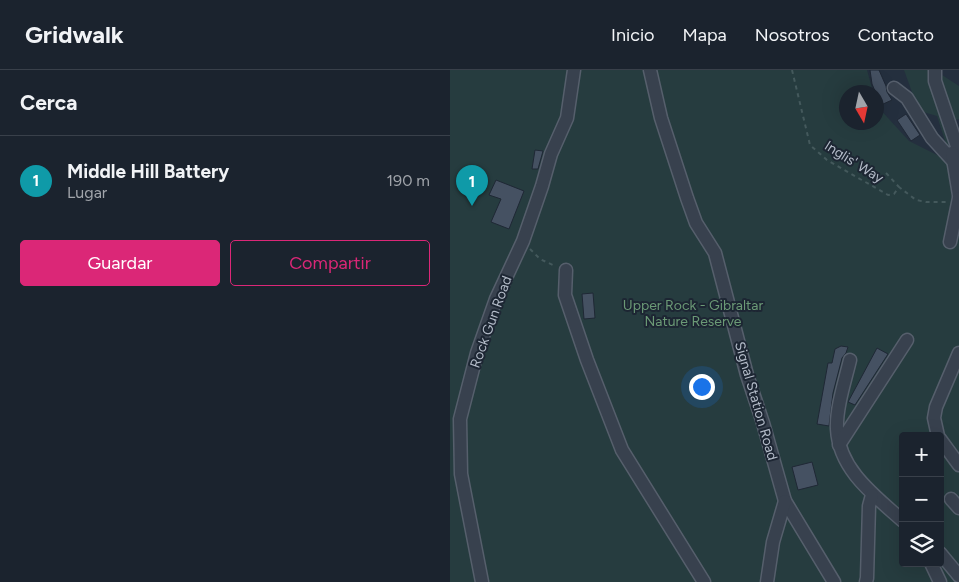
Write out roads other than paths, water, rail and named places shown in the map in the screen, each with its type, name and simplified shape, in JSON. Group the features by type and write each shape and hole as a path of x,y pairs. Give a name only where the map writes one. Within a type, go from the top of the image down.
{"lane":[{"name":"Rock Gun Road","path":"482,582 460,474 460,419 477,353 493,308 523,241 542,186 550,154 567,118 574,70"},
{"name":"Signal Station Road","path":"650,70 661,118 696,223 716,253 747,375 785,501 834,582"},
{"path":"935,70 935,81 951,129 956,157 959,198 950,242"},
{"path":"894,88 908,98 932,138 956,157"},
{"path":"566,270 565,295 622,450 704,582"},
{"path":"839,445 907,340"},
{"path":"937,432 934,418 936,407 959,353"},
{"path":"850,360 839,411 837,428 839,445 846,461 860,482 899,519"},
{"path":"944,444 959,465"},
{"path":"866,582 869,506 872,495"},
{"path":"767,582 774,542 785,501"},
{"path":"944,558 959,576"},
{"path":"933,567 940,582"}],"place":[{"name":"Middle Hill Battery","path":"472,206"}],"park label":[{"name":"Upper Rock - Gibraltar Nature Reserve","path":"693,314"}]}
